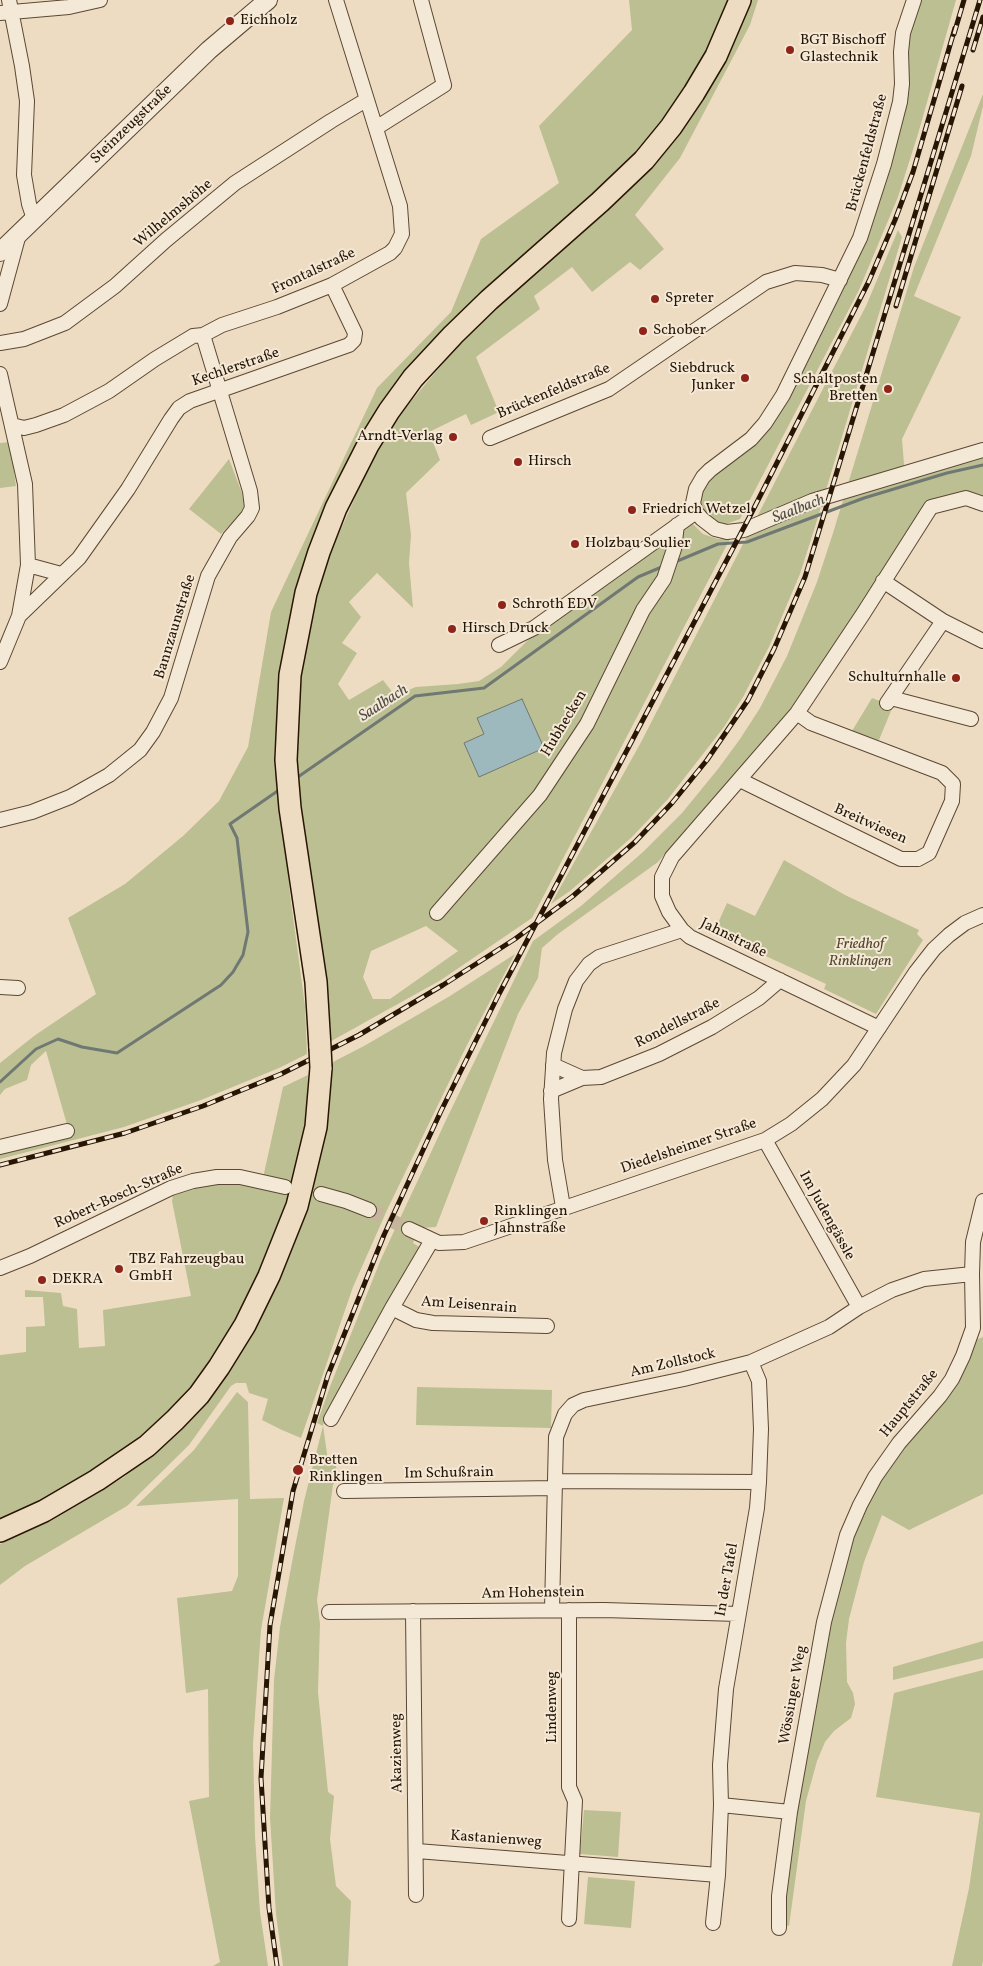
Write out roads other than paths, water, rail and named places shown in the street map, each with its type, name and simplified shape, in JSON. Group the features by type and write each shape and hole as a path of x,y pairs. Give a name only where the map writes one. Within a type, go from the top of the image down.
{"main road":[{"path":"0,1531 44,1511 97,1480 147,1446 176,1420 199,1395 219,1367 244,1325 269,1276 297,1206 316,1127 320,1058 316,982 290,808 286,760 290,675 306,593 318,552 336,508 368,445 389,411 413,378 489,300 624,180 644,160 671,127 716,56 740,0"}],"street":[{"path":"34,220 24,175 27,101 22,66 6,9 69,7 100,0"},
{"name":"Steinzeugstraße","path":"0,252 210,50 268,0"},
{"name":"Frontalstraße","path":"12,424 24,428 36,425 87,404 193,336 203,335 222,325 277,307 332,285 390,253 402,234 400,206 336,0"},
{"path":"376,128 444,85 420,0"},
{"name":"Brückenfeldstraße","path":"696,512 693,503 694,495 703,477 751,439 765,423 783,395 860,238 898,112 902,84 901,52 903,33 914,0"},
{"name":"Wilhelmshöhe","path":"0,343 24,340 65,323 115,286 235,183 366,100"},
{"path":"0,304 19,234"},
{"name":"Brückenfeldstraße","path":"490,438 609,390 766,282 795,273 822,275 840,280"},
{"name":"Kechlerstraße","path":"19,616 79,558 128,489 179,408 190,401 350,345 354,340 354,333 332,285"},
{"name":"Bannzaunstraße","path":"0,820 32,812 63,800 109,775 126,763 143,746 153,732 171,698 208,576 230,537 248,516 252,508 250,491 203,335"},
{"path":"0,374 25,484 28,565 19,616 0,662"},
{"path":"499,645 534,628 696,512 708,525 721,531 744,530 812,501 983,450"},
{"path":"682,930 664,904 662,896 662,877 672,857 797,713 931,507 966,498 983,504"},
{"name":"Hubhecken","path":"437,913 540,795 587,724 644,610 664,579 674,549 677,525"},
{"path":"28,565 61,574"},
{"path":"883,582 943,621 983,641"},
{"path":"943,621 889,701 970,718"},
{"name":"Breitwiesen","path":"740,780 900,859 918,859 929,853 952,801 953,784 942,773 811,723 797,713"},
{"name":"Diedelsheimer Straße","path":"409,1229 432,1240 446,1244 464,1242 765,1140 791,1124 822,1099 854,1065 916,972 934,949 960,927 983,915"},
{"name":"Jahnstraße","path":"563,1207 555,1160 551,1091 553,1065 565,1009 576,981 582,971 599,957 682,930 690,936 879,1028"},
{"name":"Rondellstraße","path":"582,1078 601,1077 659,1054 712,1027 759,998 780,980"},
{"path":"0,987 18,988"},
{"path":"553,1065 582,1078"},
{"path":"551,1091 582,1078"},
{"path":"0,1147 67,1131"},
{"name":"Im Judengässle","path":"765,1140 859,1307"},
{"name":"Robert-Bosch-Straße","path":"0,1268 30,1256 171,1188 193,1181 217,1177 240,1177 285,1187"},
{"path":"322,1194 369,1210"},
{"name":"Hauptstraße","path":"875,1477 899,1443 940,1396 952,1379 978,1328 972,1274 973,1242 983,1201"},
{"name":"Am Leisenrain","path":"331,1419 432,1240"},
{"name":"Am Zollstock","path":"552,1610 556,1438 565,1414 573,1406 584,1400 684,1379 751,1362 829,1326 859,1307 892,1290 924,1279 972,1274"},
{"name":"Am Leisenrain","path":"392,1308 416,1320 433,1323 548,1326"},
{"name":"In der Tafel","path":"712,1923 718,1875 722,1805 720,1765 726,1688 757,1508 759,1482 761,1429 759,1381 751,1362"},
{"name":"Wössinger Weg","path":"779,1928 779,1896 790,1812 824,1622 847,1534 875,1477"},
{"name":"Im Schußrain","path":"344,1491 759,1482"},
{"name":"Lindenweg","path":"569,1610 569,1787 575,1801 572,1863"},
{"name":"Am Hohenstein","path":"329,1612 604,1610 738,1614"},
{"name":"Akazienweg","path":"413,1612 416,1894"},
{"path":"722,1805 790,1812"},
{"name":"Kastanienweg","path":"417,1851 718,1875"},
{"path":"569,1919 572,1863"}],"water":[{"path":"522,699 544,748 479,777 464,743 484,734 477,718"}],"waterway":[{"name":"Saalbach","path":"675,562 718,544 747,542 864,498 947,473 983,465"},
{"name":"Saalbach","path":"295,779 415,696 484,688 638,577 664,566"},
{"name":"Saalbach","path":"0,1082 36,1049 58,1039 82,1047 117,1053 221,985 233,972 243,955 248,932 237,838 230,824 279,790"}],"tunnel":[{"path":"369,1210 409,1229"}],"railway":[{"path":"954,34 964,0"},
{"path":"0,1165 125,1133 203,1106 281,1074 359,1035 515,939 573,896 635,842 672,803 707,760 748,700 774,649 805,577 980,0"},
{"path":"973,50 983,17"},
{"path":"277,1966 269,1908 261,1778 270,1625 293,1491 328,1375 384,1235 441,1111 499,994 751,514 869,281 913,172 955,28"},
{"path":"896,306 962,86"}],"place":[{"name":"Eichholz","path":"230,21"},
{"name":"BGT Bischoff Glastechnik","path":"790,50"},
{"name":"Spreter","path":"655,299"},
{"name":"Schober","path":"643,331"},
{"name":"Siebdruck Junker","path":"745,378"},
{"name":"Schaltposten Bretten","path":"888,389"},
{"name":"Arndt-Verlag","path":"453,437"},
{"name":"Hirsch","path":"518,462"},
{"name":"Friedrich Wetzel","path":"632,510"},
{"name":"Holzbau Soulier","path":"575,544"},
{"name":"Schroth EDV","path":"502,605"},
{"name":"Hirsch Druck","path":"452,629"},
{"name":"Schulturnhalle","path":"956,678"},
{"name":"Rinklingen Jahnstraße","path":"484,1221"},
{"name":"TBZ Fahrzeugbau GmbH","path":"119,1269"},
{"name":"DEKRA","path":"42,1280"},
{"name":"Bretten Rinklingen","path":"298,1470"}],"park label":[{"name":"Friedhof Rinklingen","path":"860,954"}]}
